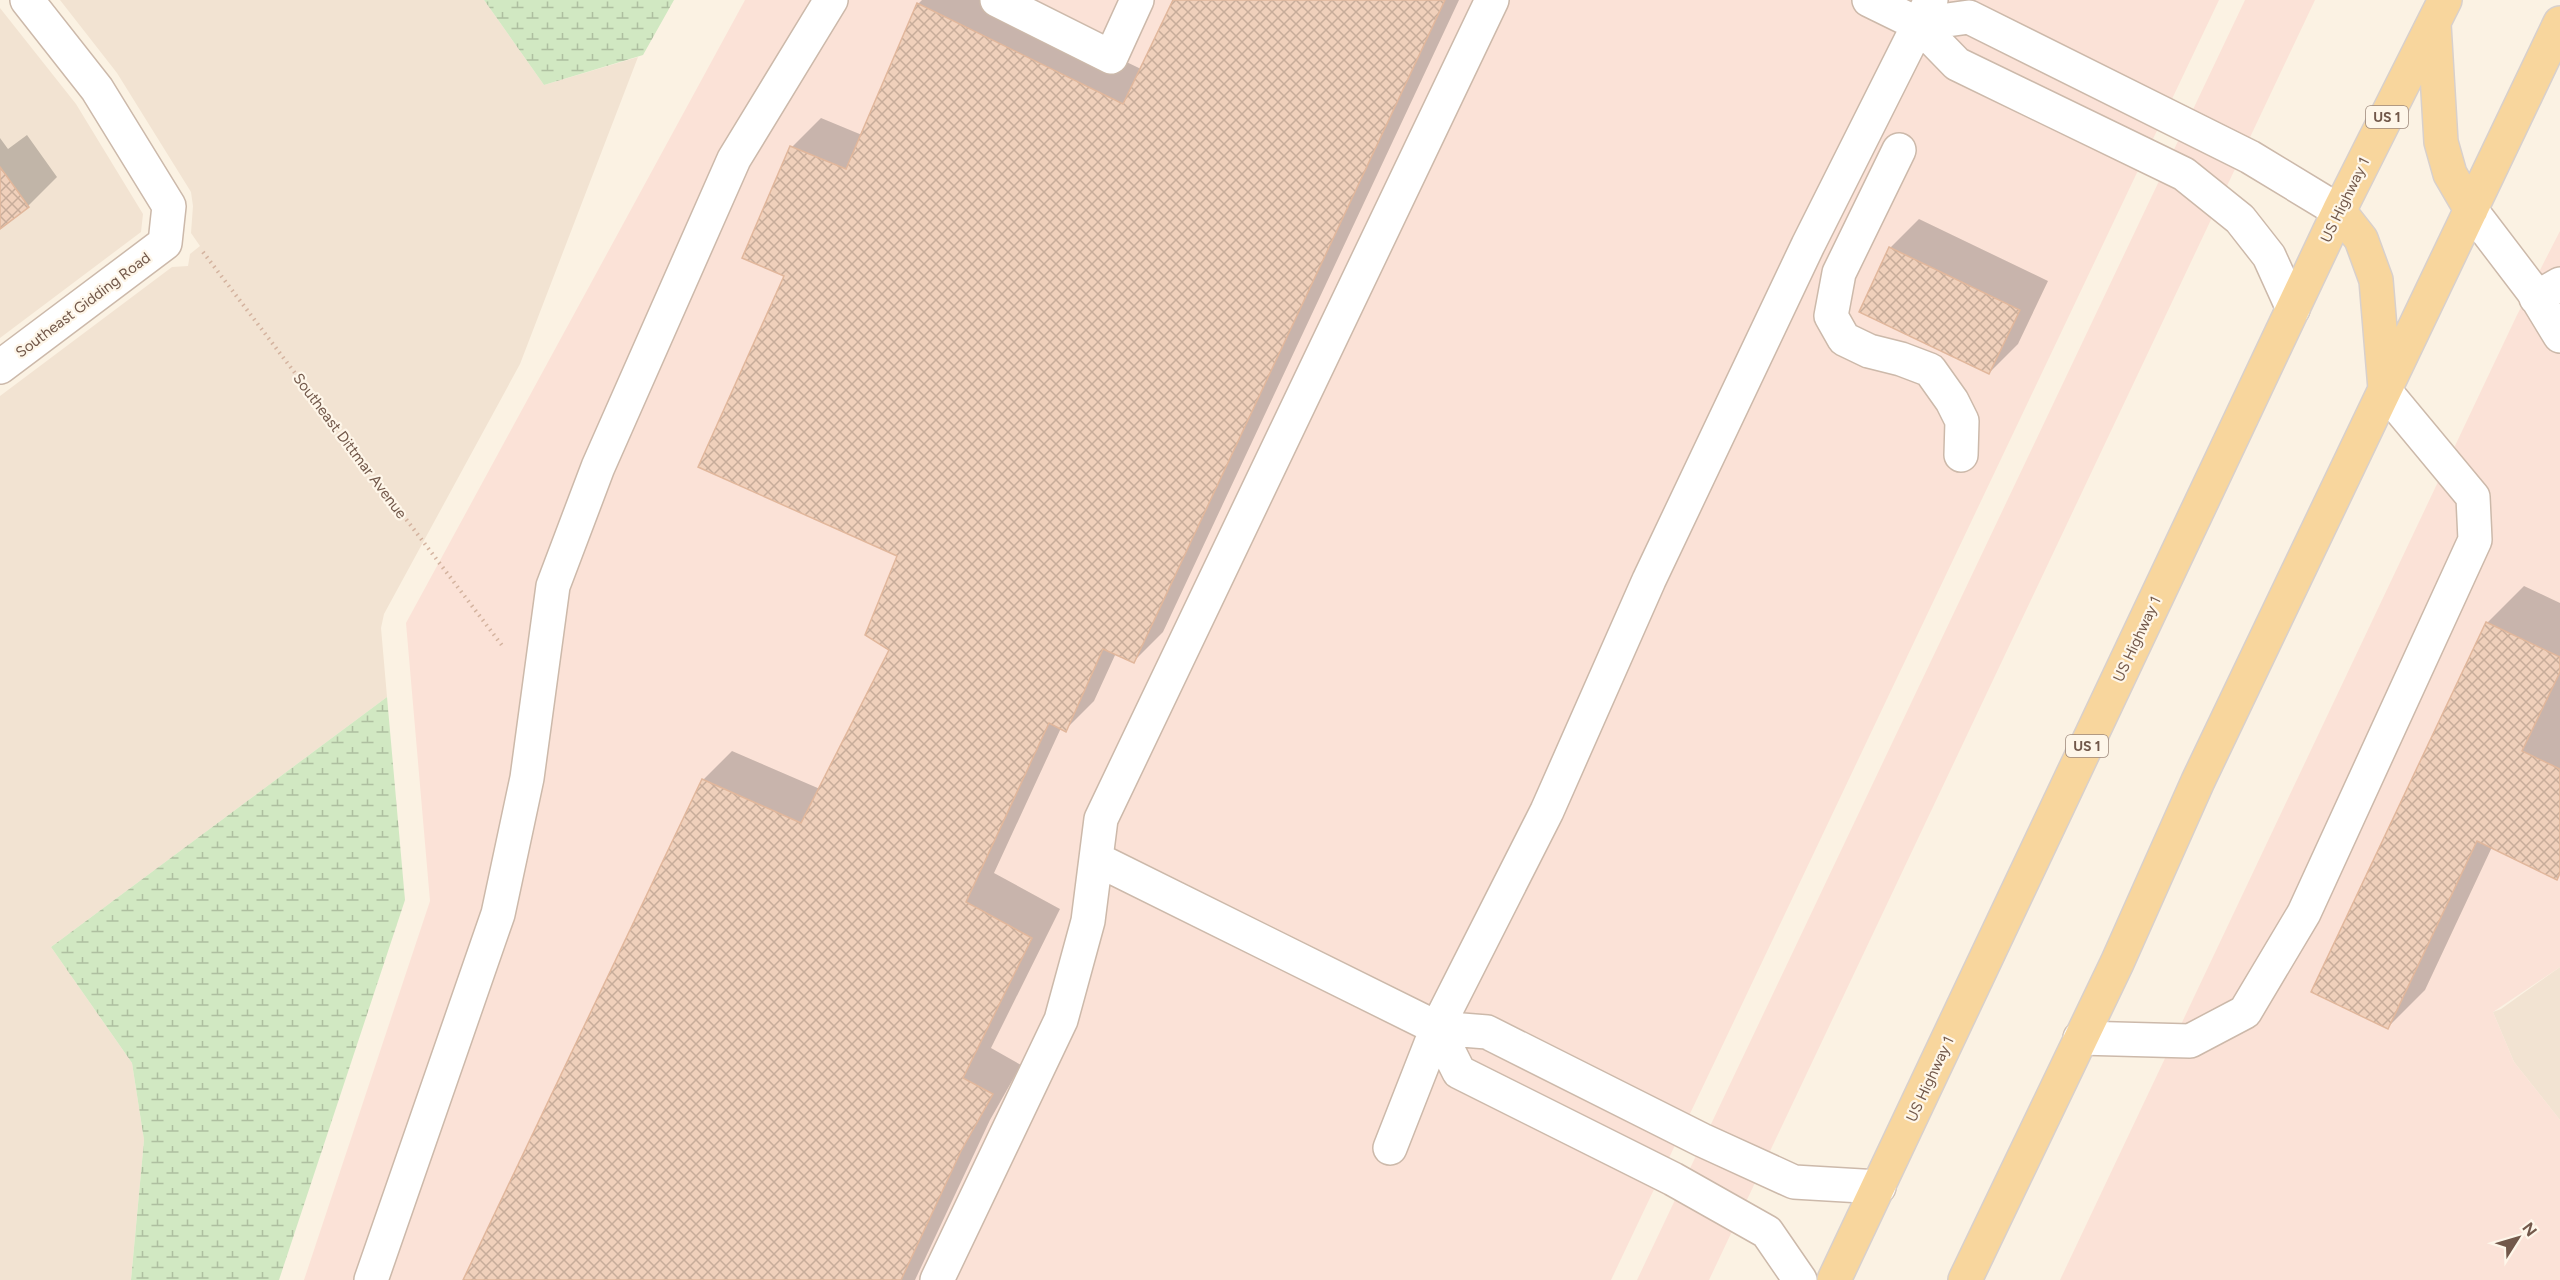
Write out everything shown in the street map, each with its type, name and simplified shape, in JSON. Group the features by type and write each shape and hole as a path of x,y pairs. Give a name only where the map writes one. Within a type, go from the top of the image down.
{"main road":[{"path":"2439,11 2440,142 2450,174 2471,210"},
{"name":"US Highway 1","path":"1834,1280 2292,309 2439,11"},
{"path":"1965,1280 2117,963 2198,781 2560,23"},
{"path":"2339,211 2361,239 2376,280 2385,391"}],"street":[{"path":"27,0 97,89 169,206"},
{"path":"371,1280 498,914 527,778 553,586 598,467 734,159 831,0"},
{"path":"997,0 1111,57 1137,0"},
{"path":"937,1280 1061,1020 1088,921 1101,819 1492,0"},
{"path":"1869,0 1925,12 1969,17 2250,157 2339,211"},
{"path":"1925,12 1957,64 2184,174 2240,219 2269,256 2292,309"},
{"path":"1389,1148 1437,1028 1547,811 1654,569 1809,245 1925,12"},
{"path":"1899,150 1839,273 1831,316 1844,339 1869,351 1901,359 1930,370 1953,400 1962,421 1961,455"},
{"name":"Southeast Gidding Road","path":"0,367 165,243 169,206"},
{"path":"2471,210 2548,291 2560,336"},
{"path":"2080,1038 2190,1041 2245,1012 2304,914 2475,540 2473,497 2385,391"},
{"path":"1096,859 1437,1028 1487,1032 1702,1140 1794,1182 1879,1187"},
{"path":"1437,1028 1458,1072 1673,1179 1767,1232 1800,1280"}],"path":[{"name":"Southeast Dittmar Avenue","path":"169,206 507,651 539,680"}],"shaded area":[{"path":"60,0 484,0 544,85 638,57 520,364 384,614 381,628 387,697 51,947 132,1063 144,1140 131,1280 0,1280 0,396 172,267 188,266 190,254 200,246 191,233 193,206 191,192 117,73"},
{"path":"745,0 2219,0 1611,1280 304,1280 430,901 406,623"},
{"path":"2245,0 2315,0 1709,1280 1637,1280"},
{"path":"0,8 76,104 143,214 141,232 0,338"},
{"path":"2560,231 2560,967 2493,1012 2514,1062 2560,1120 2560,1280 2060,1280 2517,315"},
{"path":"2560,967 2560,1120 2514,1062 2493,1012 2501,1009"}],"green space":[{"path":"484,0 674,0 643,55 544,85"},
{"path":"387,697 405,900 279,1280 131,1280 144,1140 132,1063 51,947"}],"building":[{"path":"1173,0 1445,0 1134,663 1103,649 1066,732 1049,723 966,902 1032,938 963,1078 993,1094 961,1151 901,1280 463,1280 702,779 801,823 889,650 865,635 897,556 698,467 784,276 742,258 790,146 846,169 917,3 1123,104"},
{"path":"0,167 29,207 0,229"},
{"path":"1889,247 2020,310 1989,374 1859,312"},
{"path":"2486,622 2560,657 2560,672 2522,751 2560,769 2560,873 2557,880 2477,841 2388,1029 2311,992"}]}
